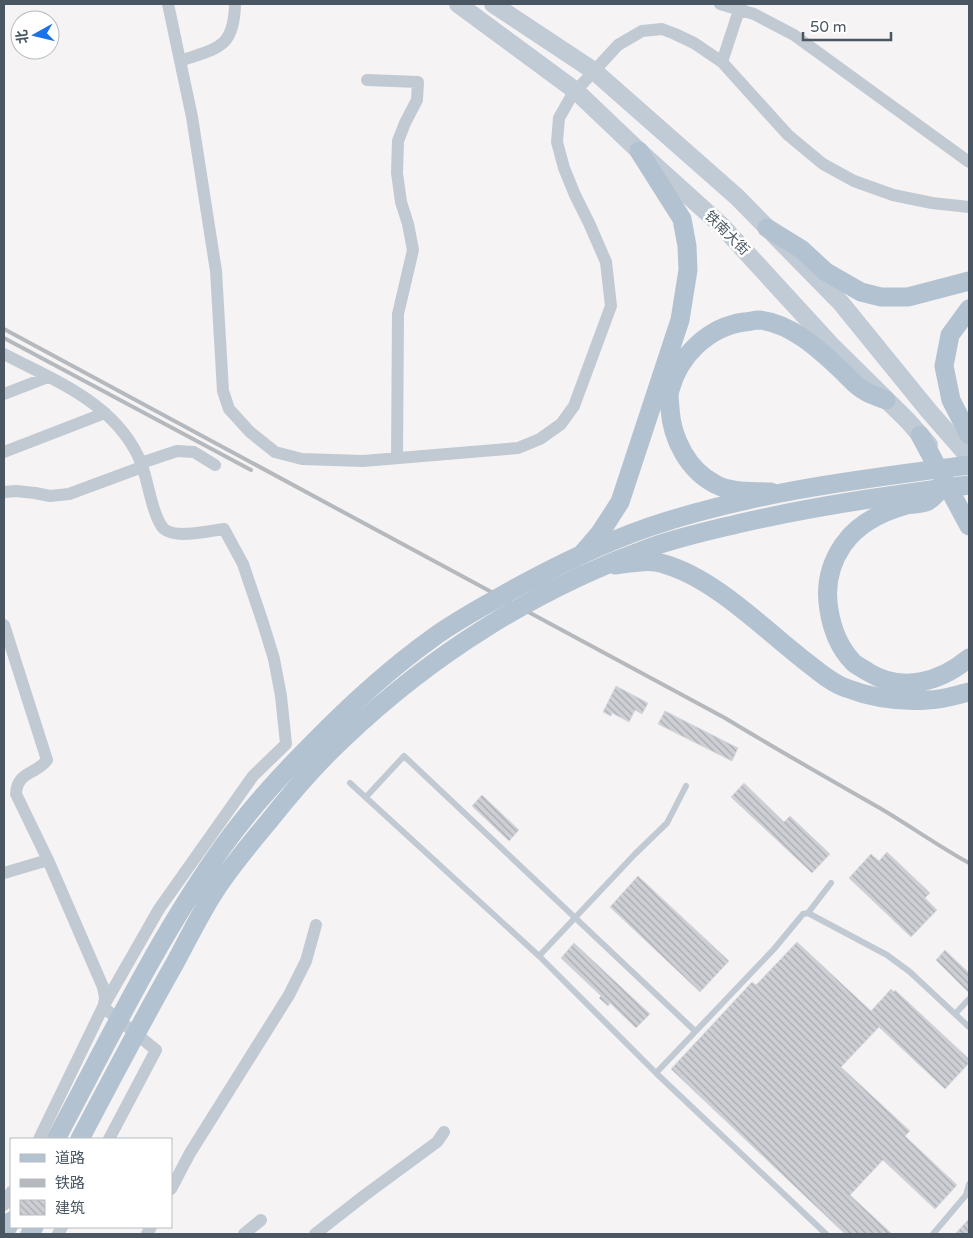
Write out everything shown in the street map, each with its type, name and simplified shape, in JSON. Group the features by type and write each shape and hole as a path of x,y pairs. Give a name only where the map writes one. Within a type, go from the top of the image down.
{"main road":[{"name":"铁南大街","path":"458,4 576,91 722,226 833,346 920,435 969,491"},
{"path":"493,4 594,71 737,197 841,303 969,457"},
{"path":"582,554 600,533 620,502 680,320 688,270 687,246 682,219 639,151"},
{"path":"767,228 801,249 826,272 861,292 881,297 908,297 969,281"},
{"path":"969,309 950,335 944,366 951,400 969,435"},
{"path":"790,492 736,490 715,485 695,469 678,444 671,420 669,392 677,371 691,351 704,339 720,329 738,323 758,320 792,332 818,348 864,391 886,400"},
{"path":"920,435 969,526"},
{"path":"57,1138 167,931 224,845 271,785 345,710 383,676 434,637 523,583 563,562 648,528 688,516 790,492 857,480 969,465"},
{"path":"81,1138 132,1039 214,892 237,859 310,773 344,737 410,681 480,630 534,598 651,548 690,535 794,511 969,485"},
{"path":"942,488 928,502 896,508 871,518 853,532 833,562 827,601 831,622 838,642 853,662 875,676 904,684 928,681 956,669 969,658"},
{"path":"604,567 637,562 664,563 694,576 711,586 781,643 844,688 884,699 929,700 969,692"},
{"path":"4,1234 10,1223"}],"street":[{"path":"168,4 192,117 216,271 223,391 229,409 250,432 275,452 302,459 363,461 518,448 540,439 561,424 574,406 610,306 606,262 564,168 557,142 559,118 576,91 618,45 642,31 662,29 694,42 722,62 788,135 823,164 854,181 893,195 969,208"},
{"path":"180,61 218,48 229,37 234,20 234,4"},
{"path":"720,4 740,7 794,35 969,162"},
{"path":"722,62 740,7"},
{"path":"367,80 418,82 417,100 398,141 397,173 401,202 413,250 398,314 397,458"},
{"path":"4,354 83,396 105,413 124,432 142,465 158,520 166,530 177,534 224,529 243,564 274,659 281,696 286,744 253,776 159,909 103,1007 39,1138"},
{"path":"4,394 48,377"},
{"path":"4,452 105,413"},
{"path":"4,492 16,491 50,496 69,494 177,451 194,452 215,465"},
{"path":"4,625 6,643 47,760 42,766 23,776 16,785 16,794 48,860 103,988 105,998 103,1007"},
{"path":"4,873 48,860"},
{"path":"172,1187 190,1154 290,995 306,961 316,924"},
{"path":"103,1007 156,1050 110,1138"},
{"path":"315,1234 437,1142 444,1132"},
{"path":"4,1205 10,1194"},
{"path":"244,1234 261,1220"}],"lane":[{"path":"366,797 404,756 695,1031"},
{"path":"350,783 539,956 656,1073 826,1234"},
{"path":"539,956 635,854 667,823 686,786"},
{"path":"656,1073 774,949 803,914 808,913 831,883"},
{"path":"808,913 887,955 910,972 969,1027"},
{"path":"955,1014 969,999"},
{"path":"933,1234 966,1195 969,1184"}],"building":[{"path":"616,686 648,703 642,714 635,710 629,722 612,713 611,716 603,712"},
{"path":"665,711 738,748 732,761 658,724"},
{"path":"744,783 784,822 790,816 830,854 812,873 731,797"},
{"path":"482,795 519,830 509,841 472,806"},
{"path":"887,852 930,893 925,898 937,910 911,937 849,878 871,854 879,861"},
{"path":"638,876 729,961 700,992 610,907"},
{"path":"797,942 871,1011 891,989 894,992 895,990 969,1059 969,1063 945,1089 879,1027 841,1067 910,1131 905,1136 957,1185 935,1209 883,1160 850,1195 892,1234 845,1234 671,1069 752,982 756,985"},
{"path":"574,943 650,1014 636,1028 610,1003 608,1006 599,998 601,996 561,958"},
{"path":"945,950 969,973 969,993 936,960"},
{"path":"969,1219 969,1234 955,1234"}],"railway":[{"path":"4,329 725,718 878,807 969,863"},
{"path":"4,338 251,470"}]}
